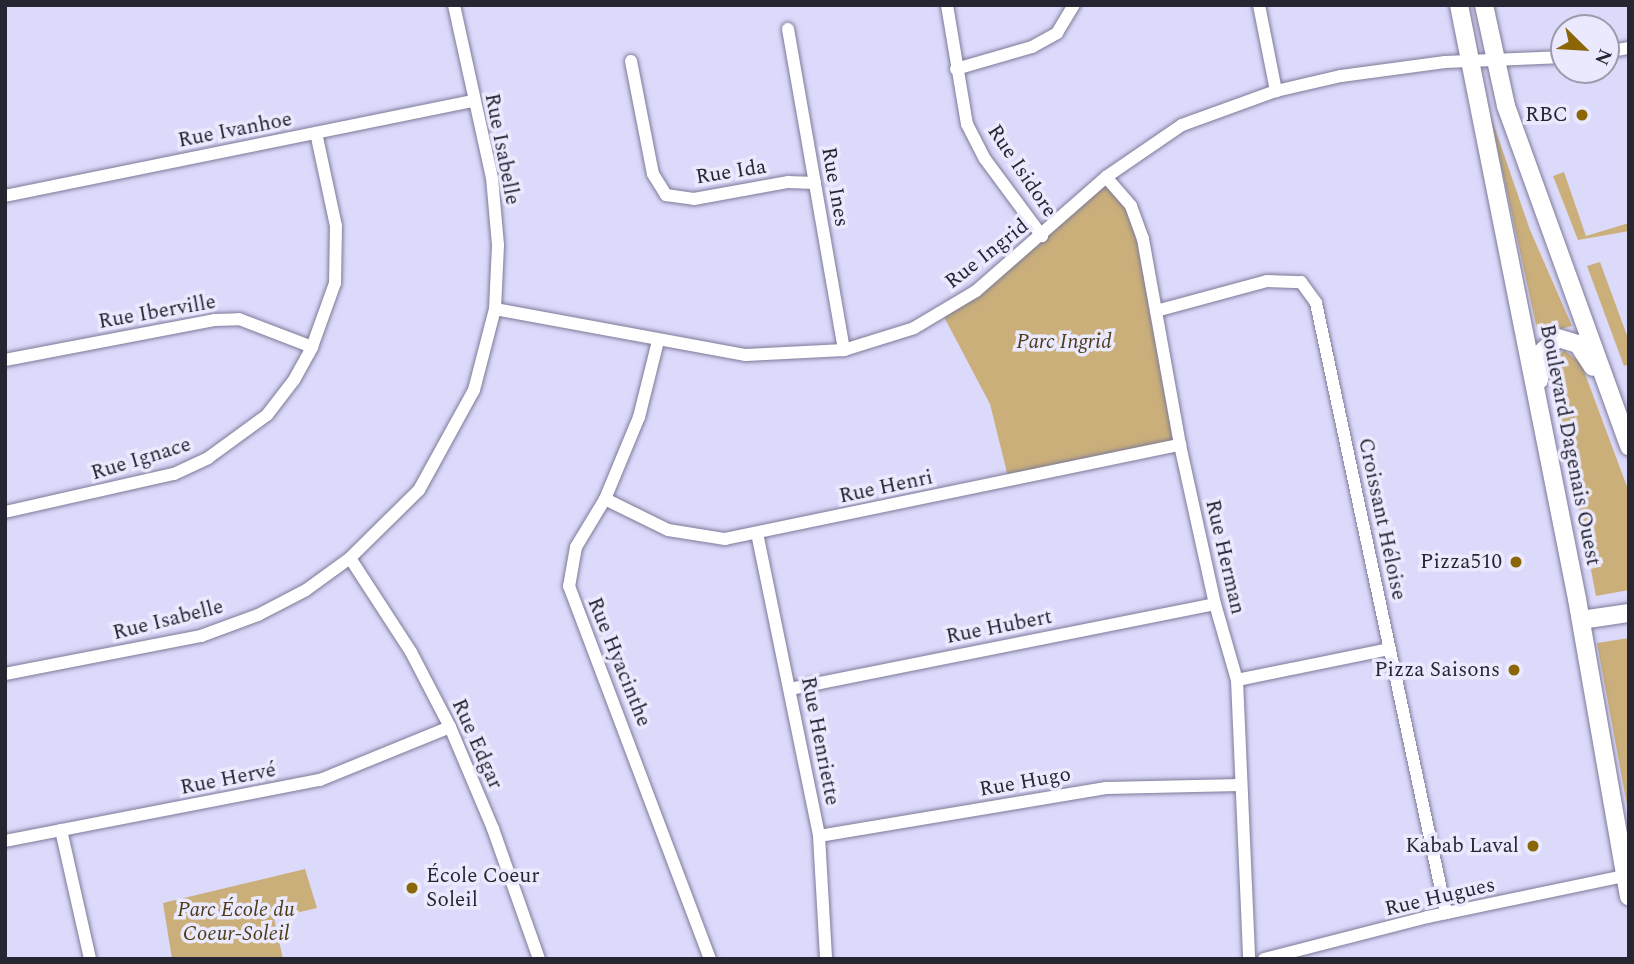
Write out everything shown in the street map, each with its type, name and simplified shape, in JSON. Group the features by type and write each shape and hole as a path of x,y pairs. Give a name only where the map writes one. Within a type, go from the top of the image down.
{"main road":[{"name":"Boulevard Dagenais Ouest","path":"1460,5 1581,620 1629,896"},
{"name":"Boulevard Dagenais Ouest","path":"1484,5 1509,116 1629,446"},
{"path":"1538,394 1544,350 1558,338 1578,344 1609,391"},
{"path":"1581,620 1629,613"}],"street":[{"name":"Rue Isabelle","path":"5,674 201,636 258,615 306,590 350,558 419,489 443,451 474,390 495,309 498,245 492,178 473,102 454,5"},
{"name":"Rue Isidore","path":"947,5 967,124 985,159 1042,236"},
{"path":"957,69 1032,47 1057,33 1074,5"},
{"path":"1259,5 1276,91"},
{"name":"Rue Ines","path":"788,29 844,350"},
{"name":"Rue Ingrid","path":"495,309 657,341 746,355 844,350 914,328 976,291 1042,236 1106,177 1182,125 1276,91 1376,70 1470,61 1550,58"},
{"name":"Rue Ida","path":"631,61 653,174 666,195 694,199 788,181 815,183"},
{"name":"Rue Ivanhoe","path":"5,196 473,102"},
{"name":"Rue Ignace","path":"5,512 131,486 208,458 267,415 294,380 312,347 335,283 336,226 316,133"},
{"name":"Rue Herman","path":"1106,177 1135,217 1215,604 1237,680 1249,959"},
{"name":"Croissant Héloise","path":"1156,311 1267,281 1301,282 1316,303 1446,913"},
{"name":"Rue Iberville","path":"5,360 215,320 239,319 312,347"},
{"name":"Rue Hyacinthe","path":"657,341 639,416 605,499 576,547 569,586 710,959"},
{"name":"Rue Henri","path":"605,499 668,530 690,536 725,538 1180,445"},
{"name":"Rue Henriette","path":"757,533 819,836 826,959"},
{"name":"Rue Edgar","path":"350,558 411,652 450,727 493,829 539,959"},
{"name":"Rue Hubert","path":"790,689 1215,604"},
{"path":"1237,680 1390,649"},
{"name":"Rue Hervé","path":"5,841 320,780 450,727"},
{"name":"Rue Hugo","path":"819,836 1106,788 1240,785"},
{"path":"61,831 90,959"},
{"name":"Rue Hugues","path":"1264,959 1324,953 1446,913 1625,876"}],"green space":[{"path":"1490,114 1530,230 1572,326 1542,334 1536,325"},
{"path":"1564,172 1586,236 1629,223 1629,231 1578,240 1553,176"},
{"name":"Parc Ingrid","path":"1106,177 1131,206 1179,435 1157,453 1009,481 990,404 943,315"},
{"path":"1600,262 1629,341 1629,364 1624,366 1587,266"},
{"path":"1564,350 1581,363 1629,492 1629,590 1596,596 1551,364"},
{"path":"1629,638 1629,816 1597,643"},
{"name":"Parc École du Coeur-Soleil","path":"305,869 317,908 274,918 283,959 172,959 163,903"}],"place":[{"name":"RBC","path":"1582,115"},
{"name":"Pizza510","path":"1516,562"},
{"name":"Pizza Saisons","path":"1514,670"},
{"name":"Kabab Laval","path":"1533,846"},
{"name":"École Coeur Soleil","path":"412,888"}]}
